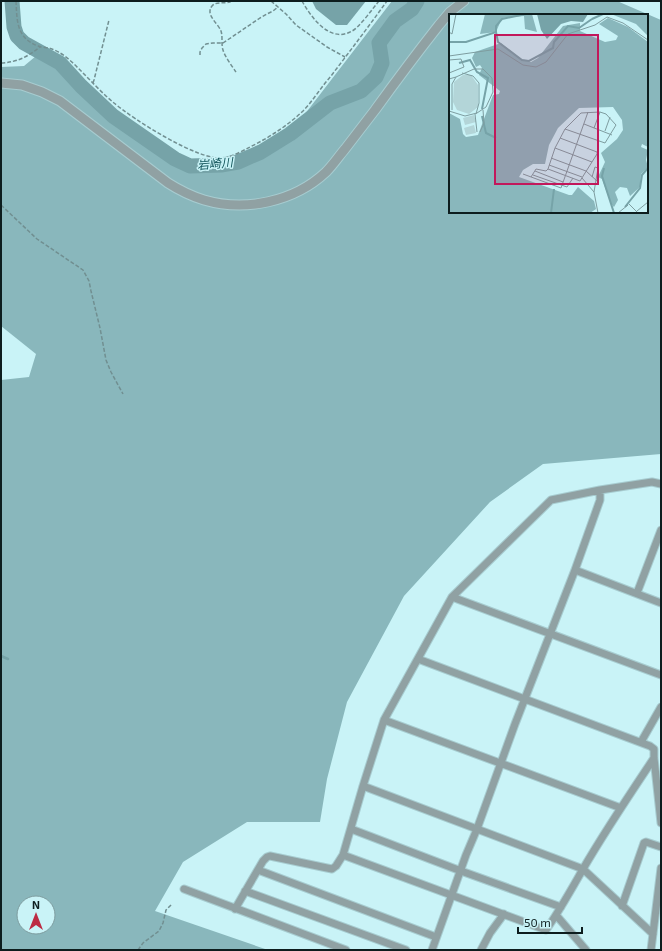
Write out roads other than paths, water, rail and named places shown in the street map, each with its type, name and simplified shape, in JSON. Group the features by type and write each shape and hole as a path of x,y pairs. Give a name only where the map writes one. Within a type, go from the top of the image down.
{"street":[{"path":"1,83 22,85 42,92 60,101 182,192 217,204 242,205 263,203 283,198 299,191 326,172 439,25 450,12 464,1"},
{"path":"235,909 263,861 267,857 270,856 332,869 336,866 343,855 384,720 452,597 551,500 600,490 652,482 661,484"},
{"path":"432,950 515,724 575,570 600,500 600,490"},
{"path":"637,593 661,530"},
{"path":"575,570 661,602"},
{"path":"452,597 661,675"},
{"path":"418,659 650,746 654,749 661,823"},
{"path":"641,742 661,707"},
{"path":"384,720 621,808"},
{"path":"343,855 546,930 562,907 583,869 621,808 654,758"},
{"path":"363,786 583,869 653,934"},
{"path":"351,829 562,907"},
{"path":"622,906 644,843 646,842 661,847"},
{"path":"651,950 661,868"},
{"path":"258,870 436,937"},
{"path":"184,889 346,950"},
{"path":"245,891 406,950"},
{"path":"481,950 490,933 504,914"},
{"path":"556,915 586,950"}],"waterway":[{"name":"岩崎川","path":"12,1 14,27 17,36 24,43 60,63 81,86 113,116 175,159 190,166 221,165 238,162 261,152 290,134 330,103 361,91 376,77 382,63 379,43 395,21 412,9 417,1"},
{"path":"1,656 8,659"}]}
